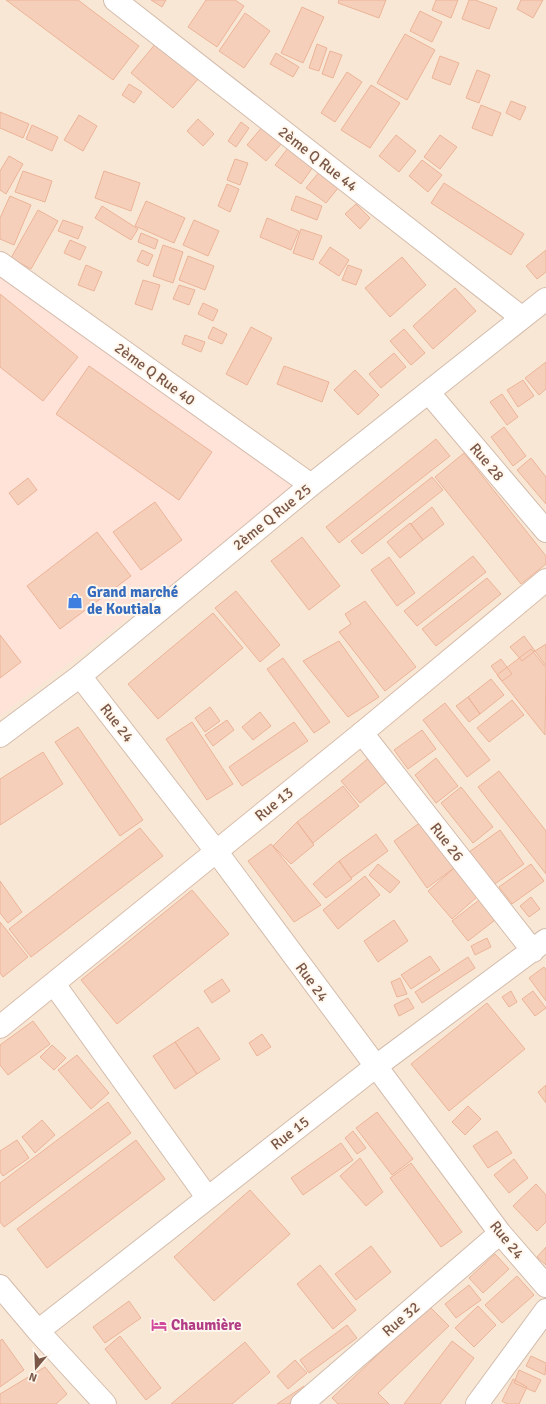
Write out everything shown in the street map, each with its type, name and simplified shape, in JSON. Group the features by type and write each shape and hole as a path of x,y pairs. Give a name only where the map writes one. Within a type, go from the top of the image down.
{"street":[{"name":"2ème Q Rue 44","path":"115,0 521,317"},
{"name":"2ème Q Rue 40","path":"0,262 311,485"},
{"name":"2ème Q Rue 25","path":"0,736 80,676 311,485 429,393 521,317 546,299"},
{"name":"Rue 28","path":"429,393 546,531"},
{"name":"Rue 13","path":"0,1027 362,733 546,580"},
{"name":"Rue 24","path":"80,676 216,851 375,1067 500,1233 546,1286"},
{"name":"Rue 26","path":"362,733 540,945"},
{"name":"Rue 15","path":"38,1331 207,1197 375,1067 540,945"},
{"path":"54,984 207,1197"},
{"name":"Rue 32","path":"302,1404 500,1233"},
{"path":"0,1286 38,1331 105,1404"},
{"path":"477,1404 546,1310"}],"shaded area":[{"path":"0,0 546,0 546,1404 0,1404"},
{"name":"Grand marché de Koutiala","path":"0,271 300,486 0,716"}],"building":[{"path":"6,0 78,0 139,46 113,80"},
{"path":"151,0 166,0 162,7"},
{"path":"206,0 235,0 244,6 217,47 188,27"},
{"path":"339,0 386,0 379,18 338,3"},
{"path":"436,0 458,0 451,18 432,10"},
{"path":"469,0 475,0 497,8 489,29 462,19"},
{"path":"521,0 543,0 533,18 517,9"},
{"path":"302,7 324,17 303,63 281,53"},
{"path":"420,11 442,22 432,42 410,31"},
{"path":"245,13 270,31 244,68 219,51"},
{"path":"405,34 435,50 407,100 377,83"},
{"path":"157,42 199,78 173,108 131,73"},
{"path":"317,44 327,48 319,71 309,68"},
{"path":"330,51 342,55 333,78 322,74"},
{"path":"276,53 299,67 293,77 270,64"},
{"path":"440,56 459,63 450,85 432,78"},
{"path":"477,70 490,75 479,103 466,98"},
{"path":"347,72 362,82 335,122 321,113"},
{"path":"129,84 142,92 134,103 122,95"},
{"path":"371,85 400,103 370,148 341,130"},
{"path":"511,101 526,107 520,120 506,113"},
{"path":"481,105 501,113 492,136 472,128"},
{"path":"0,112 29,124 23,138 0,128"},
{"path":"79,115 97,126 83,151 64,140"},
{"path":"198,119 214,134 203,146 187,131"},
{"path":"241,122 249,128 236,147 228,141"},
{"path":"32,125 58,137 52,151 26,139"},
{"path":"263,126 283,142 266,161 247,145"},
{"path":"396,135 416,151 399,172 379,156"},
{"path":"440,135 457,147 440,169 424,157"},
{"path":"288,148 313,167 301,184 275,165"},
{"path":"9,156 23,164 6,194 0,190 0,171"},
{"path":"235,159 248,163 240,185 227,180"},
{"path":"422,160 442,175 428,192 409,176"},
{"path":"23,171 52,181 45,202 15,192"},
{"path":"104,171 140,183 131,211 95,198"},
{"path":"320,171 339,187 326,203 306,188"},
{"path":"444,183 524,234 511,255 431,203"},
{"path":"227,184 239,189 230,212 218,206"},
{"path":"10,196 31,205 14,245 0,239 0,218"},
{"path":"296,196 322,206 317,220 291,210"},
{"path":"146,201 185,218 174,243 135,226"},
{"path":"356,204 370,218 360,229 345,214"},
{"path":"102,206 138,229 131,240 95,218"},
{"path":"38,210 58,221 31,269 11,258"},
{"path":"267,218 299,231 291,250 260,237"},
{"path":"63,220 83,227 78,239 58,231"},
{"path":"194,220 219,231 208,256 183,245"},
{"path":"301,229 322,236 313,260 293,253"},
{"path":"141,233 158,240 155,249 138,242"},
{"path":"70,240 86,247 80,260 64,253"},
{"path":"163,245 183,252 173,283 153,276"},
{"path":"330,247 349,260 339,276 319,263"},
{"path":"142,250 153,255 148,266 137,261"},
{"path":"546,250 546,272 537,279 526,266"},
{"path":"188,256 214,266 205,290 179,280"},
{"path":"402,257 426,285 390,317 365,288"},
{"path":"86,265 102,272 94,291 78,285"},
{"path":"348,265 362,270 356,285 342,280"},
{"path":"143,280 160,285 152,310 135,304"},
{"path":"179,285 195,290 189,305 173,299"},
{"path":"455,288 476,311 433,349 413,326"},
{"path":"0,294 78,357 43,401 0,367"},
{"path":"203,303 218,310 213,321 198,314"},
{"path":"213,327 227,334 222,344 208,338"},
{"path":"251,327 272,338 247,385 226,374"},
{"path":"404,329 425,353 411,365 390,341"},
{"path":"185,335 205,342 201,352 182,344"},
{"path":"394,353 406,367 381,388 369,374"},
{"path":"546,362 546,389 539,395 525,378"},
{"path":"89,366 212,452 179,500 56,414"},
{"path":"284,366 329,382 322,402 277,384"},
{"path":"355,370 379,395 358,415 334,390"},
{"path":"523,380 534,396 518,407 507,390"},
{"path":"502,394 518,417 507,425 490,402"},
{"path":"504,427 526,456 513,466 491,437"},
{"path":"436,439 450,456 339,543 326,527"},
{"path":"464,453 546,556 546,564 521,584 435,477"},
{"path":"531,458 546,477 546,504 517,470"},
{"path":"432,477 443,490 362,554 351,541"},
{"path":"28,478 37,490 18,505 9,493"},
{"path":"155,502 182,540 141,570 113,532"},
{"path":"432,507 444,524 423,540 411,524"},
{"path":"410,523 423,540 400,558 387,542"},
{"path":"97,532 131,576 60,629 27,586"},
{"path":"302,537 340,586 309,610 271,561"},
{"path":"473,556 486,572 417,626 404,611"},
{"path":"389,557 415,593 397,606 371,570"},
{"path":"487,578 501,594 436,646 422,629"},
{"path":"236,591 280,645 260,662 215,608"},
{"path":"365,601 416,667 385,691 339,632 351,624 345,614"},
{"path":"213,613 243,648 158,719 128,684"},
{"path":"0,635 21,662 0,678"},
{"path":"524,636 535,651 522,661 510,647"},
{"path":"339,641 379,697 348,717 303,661"},
{"path":"546,644 546,666 535,651"},
{"path":"531,649 546,668 545,735 497,675"},
{"path":"283,658 330,722 314,733 267,669"},
{"path":"501,659 512,674 502,681 491,666"},
{"path":"491,679 504,695 480,714 468,697"},
{"path":"468,697 480,714 469,722 456,706"},
{"path":"512,700 524,715 489,742 477,728"},
{"path":"445,703 490,760 467,777 423,720"},
{"path":"210,707 220,721 205,732 195,718"},
{"path":"260,712 271,726 253,740 242,727"},
{"path":"227,720 234,730 213,746 205,735"},
{"path":"192,722 233,784 207,800 166,739"},
{"path":"294,722 308,741 242,786 229,767"},
{"path":"78,727 143,820 120,836 55,742"},
{"path":"422,730 436,749 408,769 394,750"},
{"path":"43,752 63,784 0,825 0,779"},
{"path":"371,756 390,779 360,803 341,781"},
{"path":"436,758 458,786 436,803 415,775"},
{"path":"499,771 546,831 546,874 478,787"},
{"path":"343,786 359,806 313,843 297,822"},
{"path":"461,787 493,827 473,843 441,803"},
{"path":"297,822 314,845 291,864 273,846"},
{"path":"421,822 454,868 427,888 394,841"},
{"path":"140,828 163,856 31,957 9,929"},
{"path":"500,830 524,864 493,885 469,852"},
{"path":"376,834 388,851 351,878 339,861"},
{"path":"271,844 321,905 294,922 248,861"},
{"path":"339,861 352,879 326,898 313,884"},
{"path":"378,864 400,882 390,893 369,875"},
{"path":"531,864 544,881 512,904 499,887"},
{"path":"454,868 478,896 452,919 428,891"},
{"path":"365,876 380,895 338,929 323,910"},
{"path":"0,881 22,912 8,923 0,913"},
{"path":"192,890 229,934 117,1024 81,980"},
{"path":"483,897 499,917 468,941 452,921"},
{"path":"531,897 540,909 529,917 520,906"},
{"path":"394,920 408,941 378,962 364,941"},
{"path":"0,922 28,957 3,977 0,973"},
{"path":"487,938 491,947 475,955 471,946"},
{"path":"430,956 440,970 411,989 401,975"},
{"path":"468,957 475,968 422,1003 415,992"},
{"path":"544,967 546,970 546,1001 529,978"},
{"path":"400,978 407,994 397,997 391,982"},
{"path":"222,979 230,991 212,1003 204,991"},
{"path":"511,991 517,1002 509,1007 502,997"},
{"path":"533,991 546,1008 535,1016 522,999"},
{"path":"408,998 414,1008 399,1016 394,1005"},
{"path":"487,1003 525,1049 449,1111 411,1064"},
{"path":"33,1021 50,1044 8,1075 0,1065 0,1045"},
{"path":"198,1027 220,1059 197,1074 175,1042"},
{"path":"262,1034 271,1047 257,1056 249,1043"},
{"path":"175,1042 197,1074 175,1089 153,1056"},
{"path":"52,1045 66,1058 54,1070 40,1057"},
{"path":"77,1055 109,1093 91,1109 58,1070"},
{"path":"546,1085 546,1103 538,1092"},
{"path":"108,1102 131,1133 4,1227 0,1222 0,1183"},
{"path":"468,1106 481,1119 465,1135 452,1122"},
{"path":"377,1112 413,1159 392,1175 356,1128"},
{"path":"42,1120 55,1135 35,1153 22,1137"},
{"path":"353,1131 366,1148 357,1154 345,1138"},
{"path":"497,1131 512,1153 488,1168 473,1146"},
{"path":"17,1140 29,1158 3,1176 0,1172 0,1151"},
{"path":"136,1140 165,1179 47,1268 17,1229"},
{"path":"341,1143 353,1160 303,1195 291,1178"},
{"path":"360,1158 383,1192 366,1206 340,1176"},
{"path":"514,1159 528,1178 509,1193 494,1175"},
{"path":"411,1163 462,1232 441,1247 390,1178"},
{"path":"536,1184 546,1195 546,1222 537,1231 513,1206"},
{"path":"250,1190 290,1234 214,1301 174,1257"},
{"path":"371,1246 391,1272 356,1300 335,1274"},
{"path":"546,1247 546,1265 537,1257"},
{"path":"495,1254 509,1269 483,1293 469,1278"},
{"path":"320,1265 356,1310 333,1329 297,1284"},
{"path":"517,1276 534,1295 502,1323 485,1305"},
{"path":"469,1285 481,1300 456,1318 445,1304"},
{"path":"129,1301 141,1318 105,1343 93,1327"},
{"path":"429,1306 449,1326 378,1393 389,1404 338,1404 332,1398"},
{"path":"478,1306 496,1325 474,1347 455,1328"},
{"path":"347,1325 357,1338 309,1373 300,1360"},
{"path":"120,1336 161,1388 146,1400 105,1349"},
{"path":"2,1339 24,1370 0,1387 0,1341"},
{"path":"452,1341 474,1358 440,1404 404,1404"},
{"path":"245,1342 270,1372 232,1404 171,1404"},
{"path":"531,1356 546,1363 545,1375 526,1366"},
{"path":"295,1360 307,1373 288,1389 277,1376"},
{"path":"45,1367 67,1394 56,1404 0,1404 0,1394"},
{"path":"519,1370 541,1380 535,1392 514,1383"},
{"path":"513,1379 527,1387 519,1404 507,1404 502,1401"},
{"path":"304,1386 308,1391 289,1404 277,1404"}],"place":[{"name":"Grand marché de Koutiala","path":"75,601"},
{"name":"Chaumière","path":"159,1325"}]}
